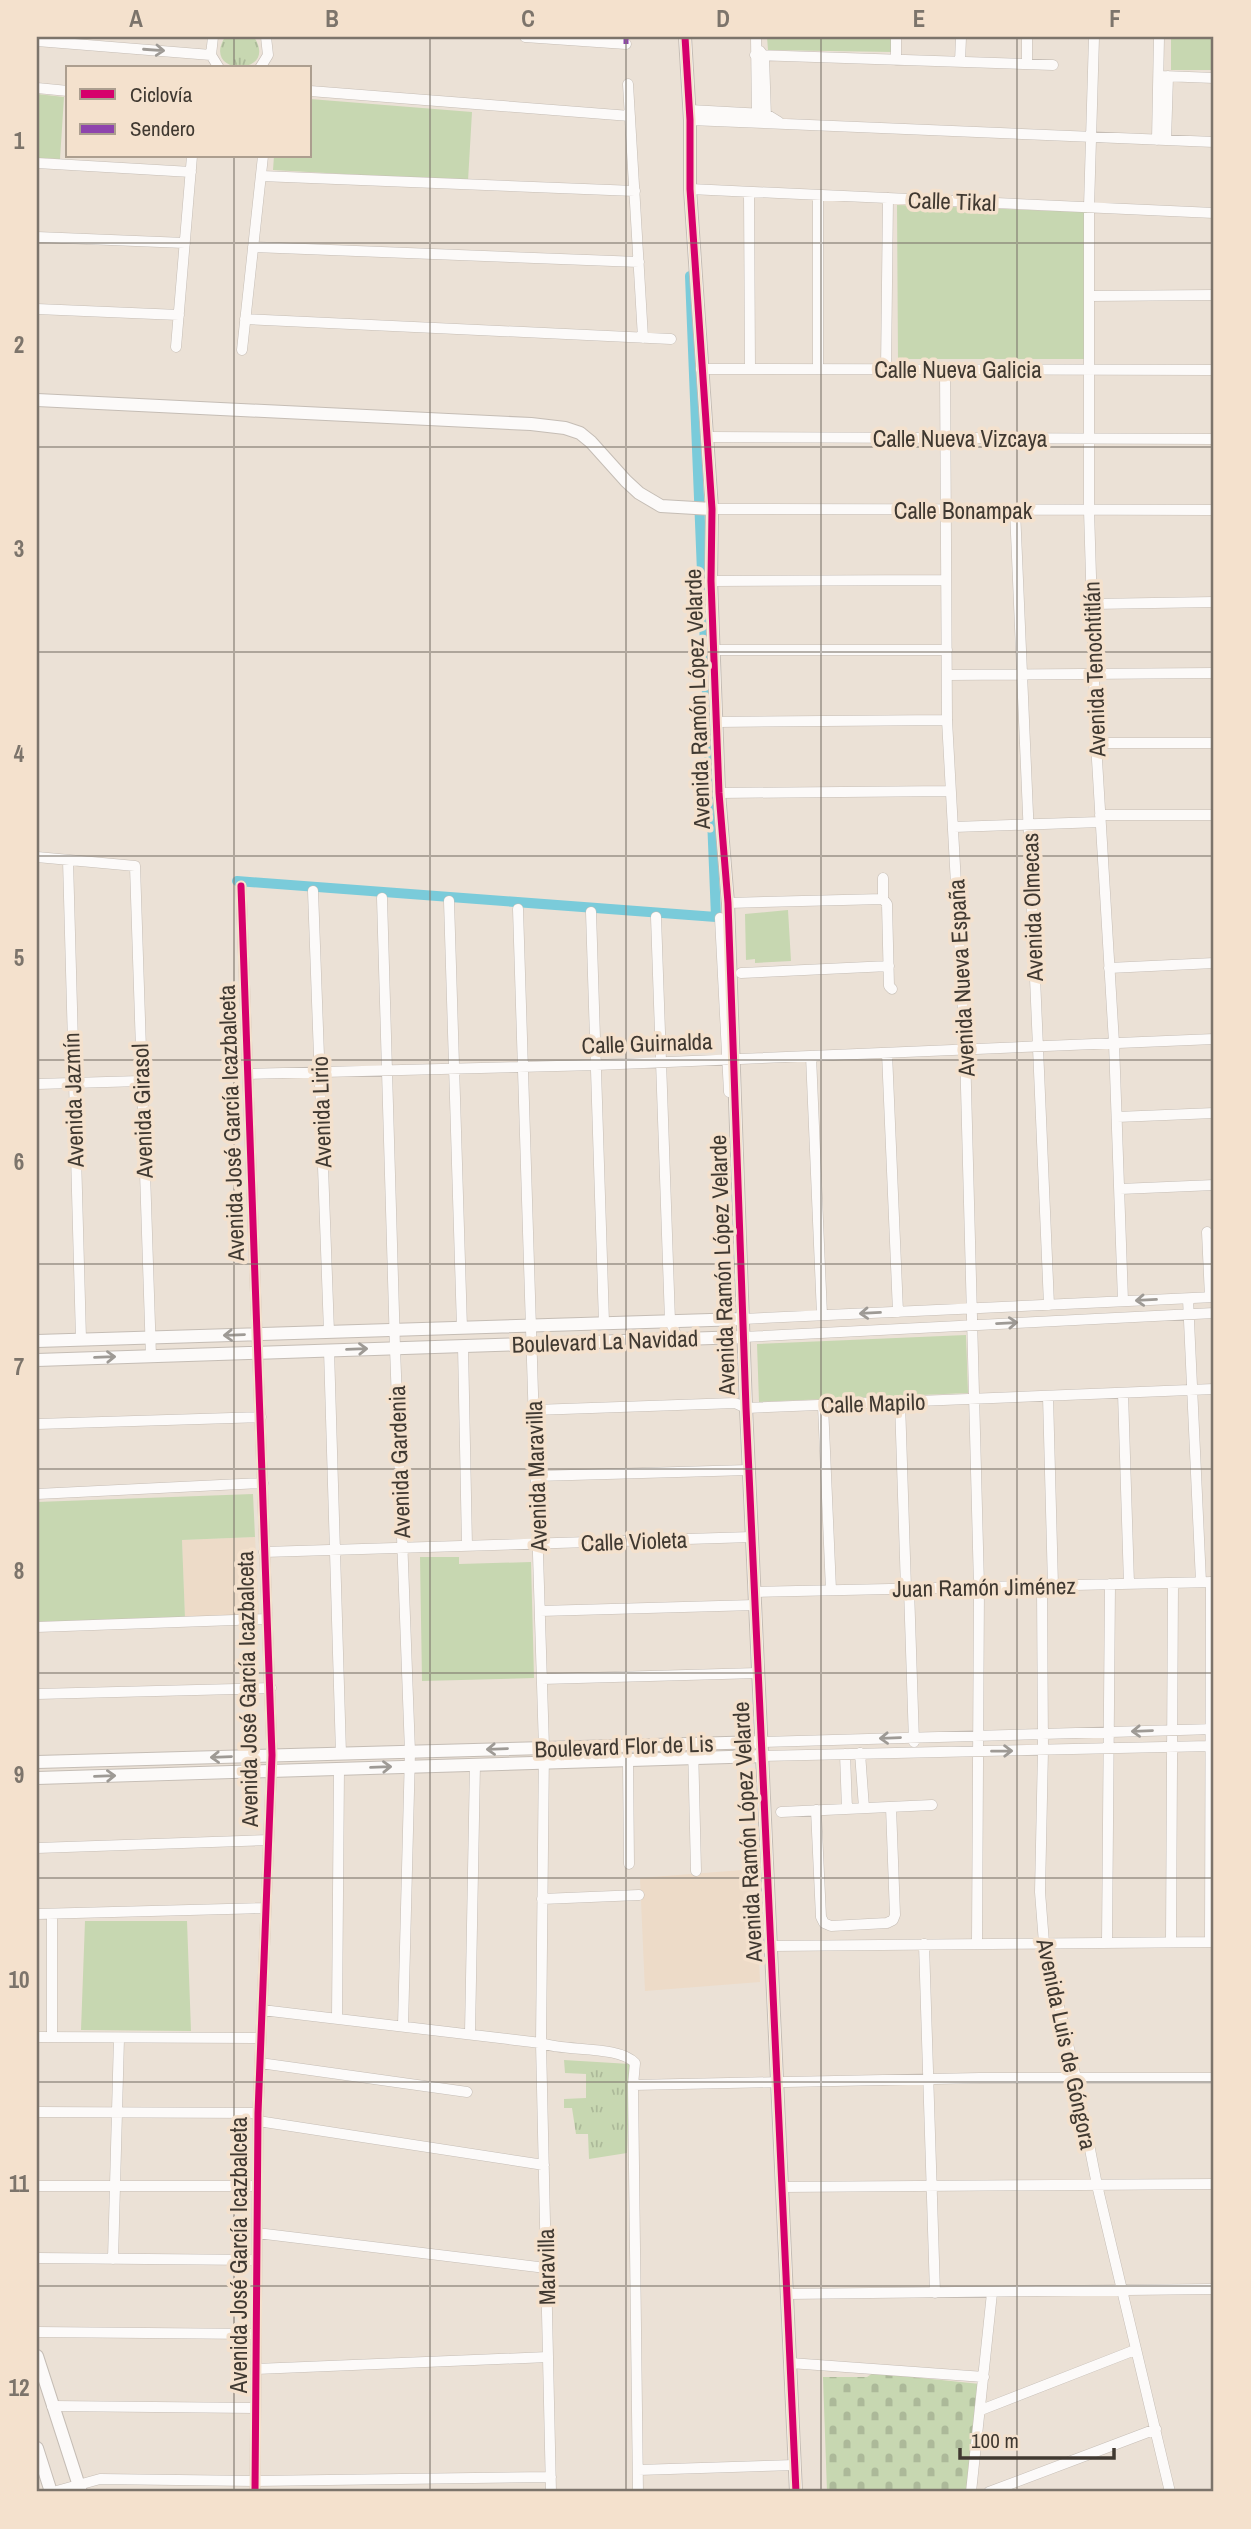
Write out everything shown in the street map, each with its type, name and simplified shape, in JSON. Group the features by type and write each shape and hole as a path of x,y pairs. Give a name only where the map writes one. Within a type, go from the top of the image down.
{"street":[{"path":"203,37 213,37 211,55 218,66"},
{"path":"263,66 268,55 266,37"},
{"path":"525,37 626,44"},
{"name":"Avenida Ramón López Velarde","path":"685,37 690,115 690,190 706,437 703,509 711,581 719,793 728,903 731,1059 796,2492"},
{"path":"756,37 762,118"},
{"path":"896,60 897,37"},
{"path":"960,62 961,37"},
{"path":"1027,37 1027,64"},
{"name":"Avenida Tenochtitlán","path":"1094,37 1089,207 1089,510 1096,743 1114,1043 1124,1301"},
{"path":"1159,37 1163,76 1161,140"},
{"path":"37,41 211,55"},
{"path":"759,53 1053,65"},
{"path":"1163,76 1214,78"},
{"path":"628,84 643,338"},
{"path":"37,88 66,91"},
{"path":"312,91 630,116"},
{"path":"690,115 762,118 779,122 1214,142"},
{"path":"176,347 192,158"},
{"path":"242,350 263,158"},
{"path":"37,163 191,172"},
{"path":"261,176 635,191"},
{"name":"Calle Tikal","path":"690,190 1214,213"},
{"path":"748,192 750,369"},
{"path":"818,195 818,369"},
{"path":"886,369 888,198"},
{"path":"37,237 185,243"},
{"path":"253,247 639,262"},
{"path":"1089,296 1214,295"},
{"path":"37,309 179,315"},
{"path":"245,319 671,339"},
{"name":"Calle Nueva Galicia","path":"701,369 1214,370"},
{"name":"Avenida Nueva España","path":"945,369 947,720 965,1049 979,1586 977,1944"},
{"path":"37,400 531,424 565,428 580,433 639,493 661,506 703,509"},
{"name":"Calle Nueva Vizcaya","path":"706,437 1214,439"},
{"name":"Calle Bonampak","path":"703,509 1214,510"},
{"name":"Avenida Olmecas","path":"1015,510 1049,1305"},
{"path":"711,581 946,580"},
{"path":"1093,604 1214,602"},
{"path":"713,650 947,650"},
{"path":"947,675 1214,673"},
{"path":"716,722 947,720"},
{"path":"1096,743 1214,743"},
{"path":"719,793 950,791"},
{"path":"954,827 1100,818 1214,815"},
{"path":"37,857 68,860"},
{"name":"Avenida Girasol","path":"68,860 135,866 150,1356"},
{"name":"Avenida Jazmín","path":"68,860 81,1339"},
{"path":"883,878 883,899 887,904 889,986 892,989"},
{"name":"Avenida José García Icazbalceta","path":"241,886 272,1755 258,2117 255,2487"},
{"name":"Avenida Lirio","path":"313,891 329,1332"},
{"name":"Avenida Gardenia","path":"382,898 394,1329 410,1752 403,2026"},
{"path":"728,903 883,899"},
{"path":"449,901 462,1328"},
{"name":"Avenida Maravilla","path":"518,909 544,1748 541,2043"},
{"path":"591,912 604,1323"},
{"path":"656,917 670,1321 678,1339"},
{"path":"720,918 731,1059"},
{"path":"1109,968 1214,963"},
{"path":"741,973 889,966"},
{"name":"Calle Guirnalda","path":"248,1074 596,1065 1214,1039"},
{"path":"887,1053 898,1312"},
{"path":"811,1056 822,1315"},
{"path":"37,1084 141,1081"},
{"path":"1116,1117 1214,1113"},
{"path":"1120,1189 1214,1185"},
{"path":"1207,1232 1212,1297"},
{"name":"Boulevard La Navidad","path":"37,1341 743,1319 1212,1297"},
{"path":"771,1946 1212,1942 1212,1655 1209,1582 1192,1390 1188,1298"},
{"name":"Boulevard La Navidad","path":"37,1360 743,1337 1214,1312"},
{"path":"463,1346 467,1546"},
{"path":"329,1350 341,1754"},
{"name":"Calle Mapilo","path":"534,1410 735,1403 746,1408 1214,1390"},
{"path":"1123,1393 1129,1584"},
{"path":"1048,1396 1053,1586"},
{"path":"900,1402 914,1752"},
{"path":"823,1405 831,1590"},
{"path":"37,1424 261,1418"},
{"path":"536,1476 749,1470"},
{"path":"37,1494 262,1483"},
{"name":"Calle Violeta","path":"264,1552 752,1537"},
{"name":"Juan Ramón Jiménez","path":"540,1611 755,1598 831,1590 1209,1582"},
{"path":"1171,1942 1173,1583"},
{"path":"1107,1943 1110,1584"},
{"name":"Avenida Luis de Góngora","path":"1042,1586 1040,1892 1044,1943 1076,2078 1097,2185 1170,2492"},
{"path":"37,1627 266,1619"},
{"path":"542,1679 758,1673"},
{"path":"37,1694 271,1688"},
{"name":"Boulevard Flor de Lis","path":"37,1778 694,1758 762,1749 914,1738 1212,1729"},
{"path":"693,1744 696,1871"},
{"name":"Boulevard Flor de Lis","path":"37,1762 693,1744 845,1754 1210,1746"},
{"path":"845,1754 846,1809"},
{"path":"860,1754 864,1808"},
{"path":"628,1760 629,1864"},
{"path":"470,2034 475,1764"},
{"path":"337,2018 339,1769"},
{"path":"781,1812 932,1805"},
{"path":"816,1811 821,1917 824,1923 831,1926 887,1923 893,1920 891,1807"},
{"path":"37,1848 268,1840"},
{"path":"542,1899 639,1895"},
{"path":"37,1914 266,1908"},
{"path":"52,1914 52,2037"},
{"path":"925,1944 935,2293"},
{"path":"262,2010 541,2043 555,2048 629,2056 635,2063 638,2492"},
{"path":"37,2037 260,2038"},
{"path":"113,2259 119,2038"},
{"name":"Maravilla","path":"541,2043 551,2492"},
{"path":"260,2063 467,2092"},
{"path":"634,2085 929,2079 1214,2078"},
{"path":"37,2112 258,2117 544,2165"},
{"path":"782,2187 1214,2184"},
{"path":"37,2186 257,2186"},
{"path":"257,2232 546,2268"},
{"path":"37,2259 257,2260"},
{"path":"787,2294 1214,2289"},
{"path":"971,2492 992,2293"},
{"path":"37,2332 256,2334"},
{"path":"981,2410 1135,2350"},
{"path":"37,2356 79,2488"},
{"path":"256,2369 548,2357"},
{"path":"790,2363 984,2377"},
{"path":"52,2406 256,2408"},
{"path":"989,2492 1156,2429"},
{"path":"37,2448 52,2492 79,2488 100,2479 177,2480 255,2487 551,2477"},
{"path":"638,2470 795,2465"},
{"path":"177,2480 177,2492"}],"shaded area":[{"path":"255,1537 259,1614 185,1618 182,1540"},
{"path":"755,1869 760,1982 645,1991 640,1878"}],"green space":[{"path":"225,37 254,37 259,50 257,59 250,65 235,66 223,59 220,50"},
{"path":"767,37 892,37 892,52 768,50"},
{"path":"1171,37 1214,37 1214,70 1171,70"},
{"path":"37,94 64,97 60,159 37,158"},
{"path":"312,99 472,112 468,181 273,170 274,158 312,158"},
{"path":"897,205 1087,212 1087,359 898,359"},
{"path":"788,910 791,961 755,963 755,959 746,960 745,914"},
{"path":"966,1335 968,1393 759,1402 757,1344"},
{"path":"253,1494 255,1537 182,1540 185,1618 37,1623 37,1502"},
{"path":"420,1557 459,1557 459,1564 531,1562 534,1678 422,1681"},
{"path":"85,1921 187,1921 191,2031 81,2030"},
{"path":"564,2060 630,2064 627,2153 589,2159 588,2134 576,2134 572,2108 564,2108 564,2099 586,2098 586,2074 565,2073"},
{"path":"873,2373 980,2384 967,2492 827,2492 823,2377 867,2377"}],"waterway":[{"path":"237,881 716,917 690,276"}],"marked path":[{"path":"626,37 626,44"}],"cycle path":[{"path":"685,37 690,120 690,189 712,509 711,581 719,793 728,903 746,1408 796,2492"},
{"path":"241,886 272,1755 258,2113 255,2492"}]}
